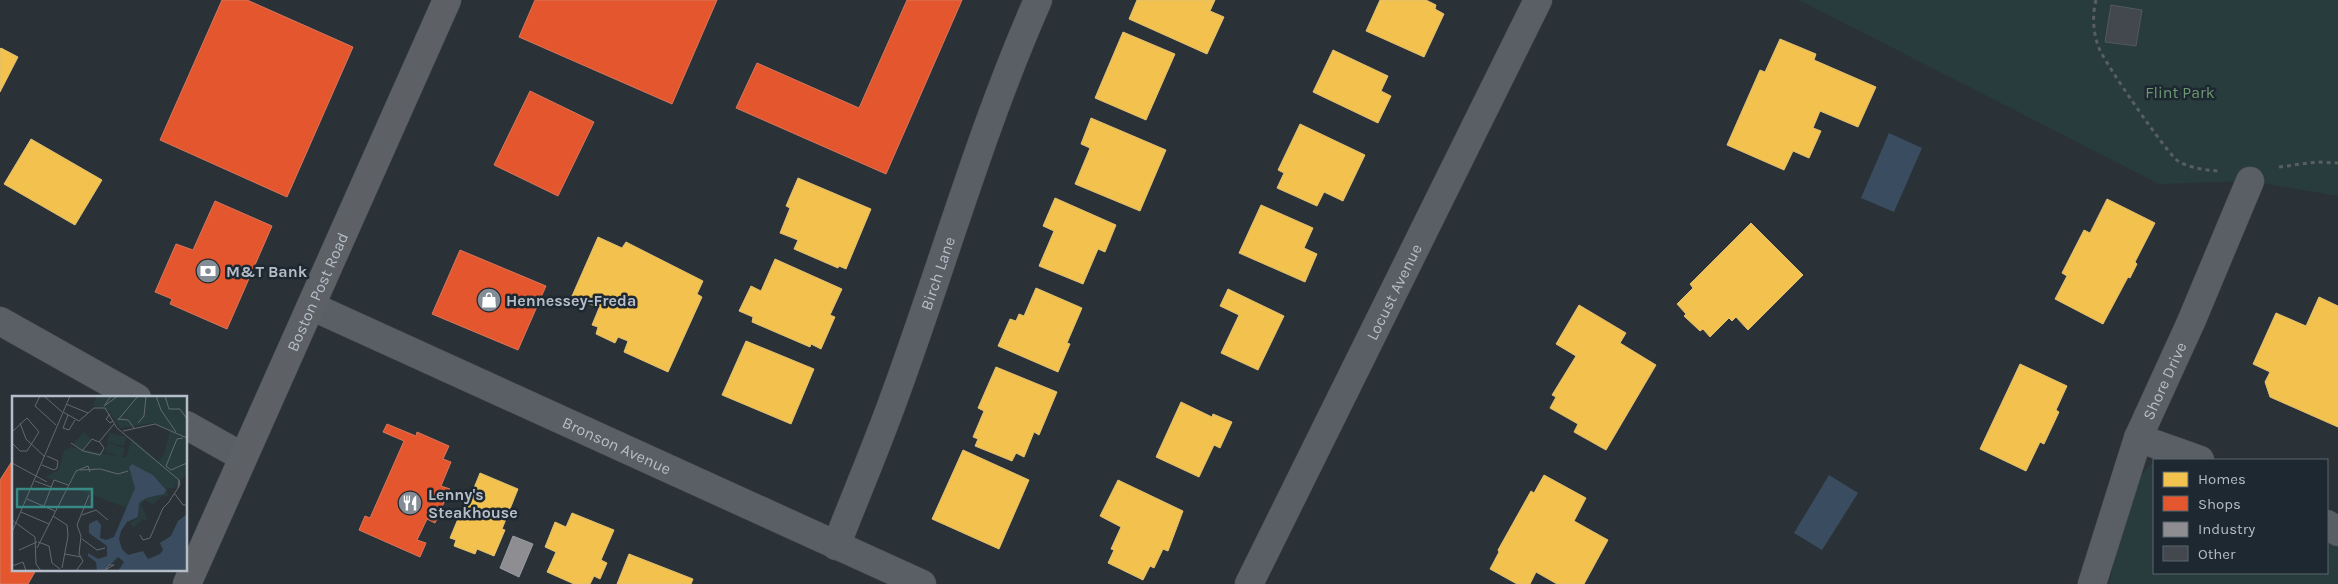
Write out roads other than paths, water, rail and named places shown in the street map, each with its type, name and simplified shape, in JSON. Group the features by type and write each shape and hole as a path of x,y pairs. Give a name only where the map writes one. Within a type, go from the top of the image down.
{"main road":[{"name":"Boston Post Road","path":"187,584 242,456 312,306 447,0"}],"street":[{"name":"Birch Lane","path":"836,546 894,397 959,203 1012,60 1038,0"},
{"name":"Locust Avenue","path":"1249,584 1538,0"},
{"name":"Shore Drive","path":"2092,584 2138,438 2191,322 2250,181"},
{"name":"Bronson Avenue","path":"312,306 922,584"},
{"path":"0,321 133,396"},
{"path":"188,426 242,456"},
{"path":"2138,438 2197,459"}],"water":[{"path":"1889,133 1922,148 1894,212 1861,198"},
{"path":"1829,475 1858,493 1822,550 1794,533"}],"place":[{"name":"M&T Bank","path":"208,271"},
{"name":"Hennessey-Freda","path":"489,300"},
{"name":"Lenny's Steakhouse","path":"410,503"}],"park label":[{"name":"Flint Park","path":"2180,92"}]}
